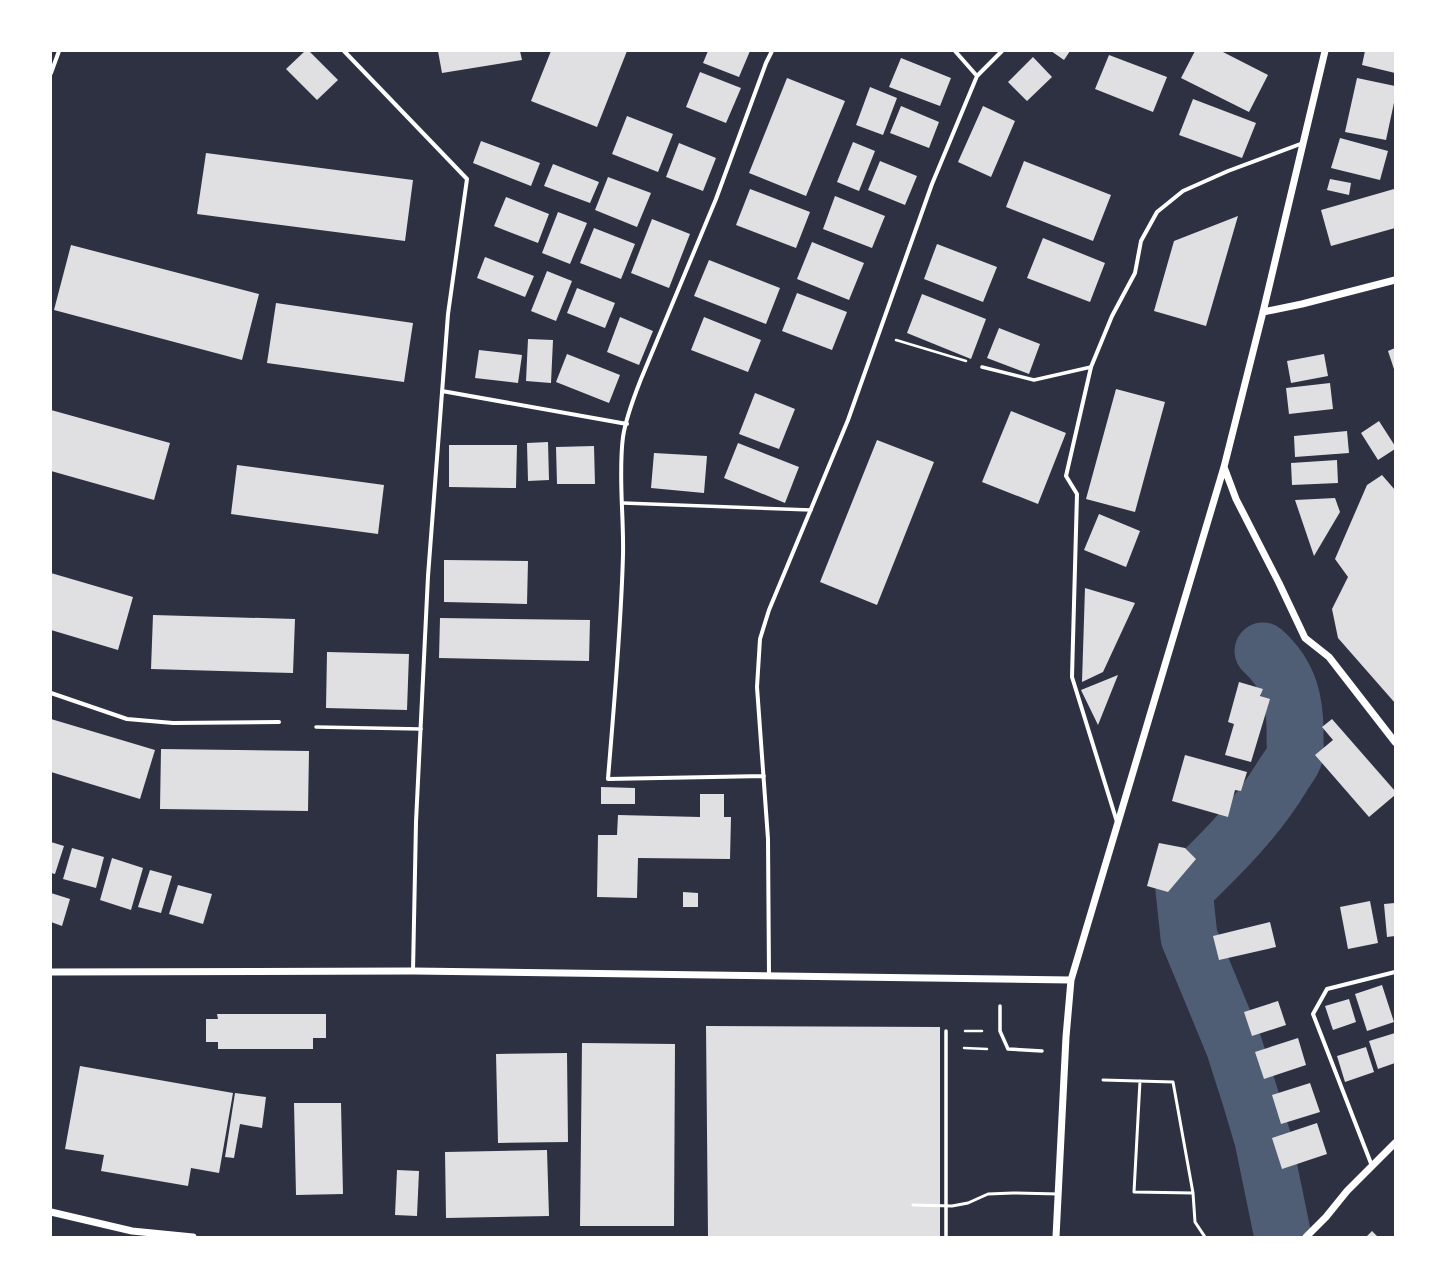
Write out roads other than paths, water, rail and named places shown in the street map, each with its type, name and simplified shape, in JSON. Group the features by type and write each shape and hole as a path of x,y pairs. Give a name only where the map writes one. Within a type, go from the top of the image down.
{"street":[{"path":"51,73 58,51"},
{"path":"344,51 467,179 448,314 428,576 416,822 413,971"},
{"path":"764,776 608,779 619,640 623,554 623,443 627,424 641,379 716,199 766,63 772,51"},
{"path":"955,51 977,76"},
{"path":"769,976 768,840 757,687 760,639 769,610 848,420 932,184 977,76 1002,51"},
{"path":"1056,1237 1066,1037 1071,980 1224,467 1264,312 1325,51"},
{"path":"1118,824 1072,677 1077,494 1066,476 1091,367 1112,316 1135,273 1141,241 1157,212 1183,191 1228,171 1303,143"},
{"path":"1264,312 1302,304 1395,280"},
{"path":"982,367 1034,380 1091,367"},
{"path":"442,391 627,424"},
{"path":"1224,467 1236,498 1304,638 1329,657 1395,742"},
{"path":"623,503 811,510"},
{"path":"51,693 127,719 173,723 279,722"},
{"path":"316,727 421,729"},
{"path":"51,972 413,971 1071,980"},
{"path":"1372,1166 1313,1014 1328,989 1395,972"},
{"path":"1000,1006 1000,1030 1008,1049 1042,1051"},
{"path":"946,1031 946,1237"},
{"path":"1306,1237 1326,1217 1347,1191 1395,1143"},
{"path":"51,1212 132,1231 193,1237"}],"lane":[{"path":"1103,1080 1173,1082 1193,1193 1195,1222 1205,1237"},
{"path":"1140,1081 1134,1192 1193,1193"},
{"path":"913,1205 952,1206 968,1203 988,1194 1058,1194"}],"waterway":[{"path":"1263,651 1280,670 1290,690 1295,726 1294,757 1262,807 1224,850 1184,890 1189,937 1234,1046 1250,1096 1263,1140 1283,1237"}]}
